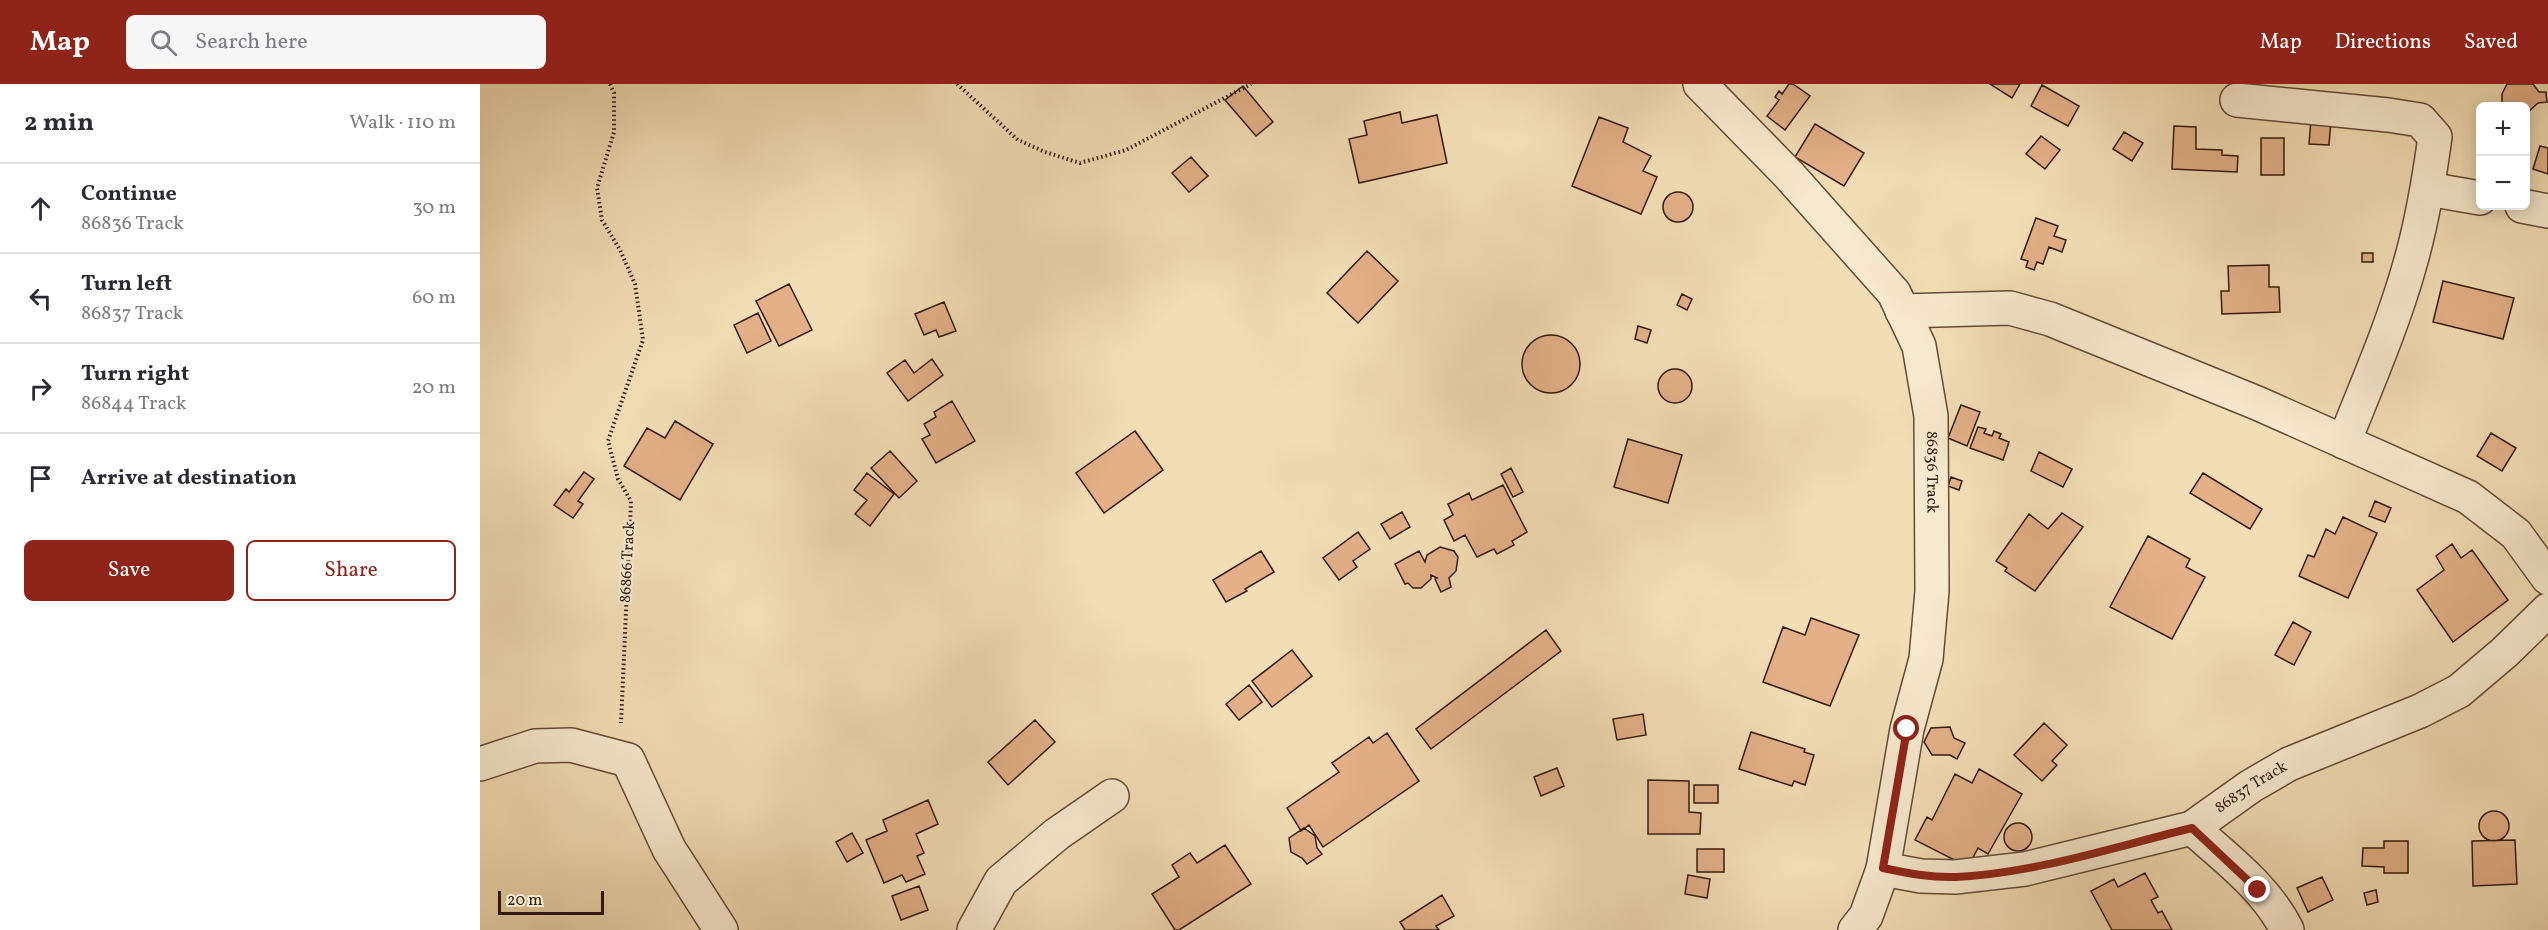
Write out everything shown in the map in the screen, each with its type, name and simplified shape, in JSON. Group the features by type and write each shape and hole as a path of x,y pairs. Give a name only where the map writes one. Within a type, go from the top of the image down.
{"street":[{"name":"86836 Track","path":"1700,84 1789,175 1894,293 1919,346 1931,416 1932,591 1926,658 1907,729 1883,868 1866,916 1855,930"},
{"path":"2237,100 2420,120 2435,137 2428,189 2410,265 2383,344 2344,442"},
{"path":"2428,189 2476,197"},
{"path":"2530,207 2548,210"},
{"path":"1902,311 2010,308 2050,319 2257,403 2468,497 2516,534 2548,578"},
{"name":"86837 Track","path":"1883,868 1921,876 1955,877 2025,869 2192,828 2251,786 2289,764 2420,711 2459,691 2505,652 2548,610"},
{"path":"480,764 535,746 571,745 628,760 669,849 721,930"},
{"path":"974,930 1001,881 1057,834 1112,796"},
{"path":"2192,828 2258,890 2281,918 2287,930"}],"path":[{"name":"86866 Track","path":"610,84 614,93 614,132 597,188 602,220 620,250 635,284 643,340 608,441 618,479 631,501 619,716 628,760"},
{"path":"957,84 1018,140 1045,152 1080,163 1126,150 1251,84"}],"building":[{"path":"1789,84 1793,84 1810,96 1785,130 1767,116 1779,100 1775,97 1779,91 1782,94"},
{"path":"1990,84 2020,84 2012,98"},
{"path":"2507,84 2533,84 2539,92 2546,92 2547,102 2538,103 2530,110 2530,102 2502,102 2502,94"},
{"path":"2042,85 2079,106 2068,126 2031,106"},
{"path":"1243,86 1273,122 1256,136 1225,100"},
{"path":"1400,112 1402,123 1437,115 1447,163 1359,183 1349,139 1367,135 1364,121"},
{"path":"1599,117 1628,128 1623,142 1651,156 1643,171 1657,177 1641,214 1572,186"},
{"path":"2311,119 2331,120 2329,145 2309,144"},
{"path":"1815,124 1864,153 1844,186 1795,157"},
{"path":"2174,126 2196,127 2196,149 2222,150 2222,155 2238,156 2237,172 2172,169"},
{"path":"2124,132 2143,143 2132,161 2113,149"},
{"path":"2041,136 2060,150 2045,169 2026,154"},
{"path":"2261,138 2284,138 2284,175 2261,175"},
{"path":"2540,146 2548,148 2548,174 2533,169"},
{"path":"1191,157 1208,176 1189,192 1172,173"},
{"path":"1678,192 1689,196 1693,207 1689,218 1678,222 1667,218 1663,207 1667,196"},
{"path":"2036,218 2058,226 2054,236 2066,240 2062,252 2049,247 2043,264 2037,262 2034,270 2026,267 2028,261 2021,259"},
{"path":"1367,251 1398,281 1358,323 1327,293"},
{"path":"2362,253 2373,253 2373,262 2362,262"},
{"path":"2269,265 2269,287 2279,287 2280,312 2222,314 2221,291 2229,291 2228,266"},
{"path":"2443,281 2514,298 2503,339 2433,322"},
{"path":"789,284 812,330 779,346 756,301"},
{"path":"1682,294 1692,299 1687,310 1677,305"},
{"path":"944,302 956,331 939,337 936,330 924,335 915,314"},
{"path":"758,313 771,341 747,353 734,325"},
{"path":"1638,326 1651,330 1647,343 1635,339"},
{"path":"1551,335 1562,337 1575,348 1580,364 1578,375 1567,388 1551,393 1540,391 1527,380 1522,364 1524,353 1535,340"},
{"path":"932,359 943,375 908,401 887,373 905,360 914,373"},
{"path":"1675,369 1687,374 1692,386 1687,398 1675,403 1663,398 1658,386 1663,374"},
{"path":"952,401 975,441 936,463 922,439 930,435 924,424 936,417 934,412"},
{"path":"1961,405 1980,412 1967,446 1948,438"},
{"path":"675,421 713,444 680,500 624,466 647,428 665,438"},
{"path":"1978,427 1986,429 1984,433 1992,436 1994,431 2001,434 1999,438 2009,442 2003,460 1970,448"},
{"path":"1135,431 1163,470 1104,513 1076,473"},
{"path":"2491,433 2516,448 2502,471 2477,456"},
{"path":"1628,439 1682,455 1668,503 1614,487"},
{"path":"890,451 917,481 899,498 871,468"},
{"path":"2039,452 2072,469 2063,487 2031,471"},
{"path":"1511,468 1523,492 1513,497 1501,474"},
{"path":"584,472 594,479 578,501 583,504 573,518 554,505 566,489 569,492"},
{"path":"867,473 894,494 870,526 855,514 867,500 854,490"},
{"path":"2203,473 2262,509 2250,529 2190,493"},
{"path":"1951,477 1962,481 1959,490 1948,486"},
{"path":"1503,485 1527,532 1512,541 1514,545 1497,554 1494,549 1477,557 1465,535 1454,541 1444,520 1453,515 1448,504 1469,493 1472,500"},
{"path":"2375,501 2391,508 2385,522 2369,516"},
{"path":"1402,512 1410,527 1390,539 1381,524"},
{"path":"2062,513 2083,527 2035,591 2005,571 2007,568 1996,561 2029,514 2048,529"},
{"path":"2343,517 2377,533 2348,598 2299,576 2308,555 2314,557 2326,529 2335,534"},
{"path":"1358,532 1370,549 1353,561 1357,567 1339,580 1323,558"},
{"path":"2148,536 2190,559 2186,567 2205,577 2172,639 2110,607"},
{"path":"2452,544 2461,558 2472,550 2508,600 2453,642 2417,590 2444,570 2436,556"},
{"path":"1440,547 1454,551 1458,557 1456,571 1449,578 1451,587 1441,592 1435,579 1437,578 1431,575 1431,579 1421,588 1413,588 1408,583 1405,584 1395,564 1419,551 1425,562 1427,555"},
{"path":"1261,551 1274,572 1245,589 1247,591 1226,602 1213,580"},
{"path":"1811,618 1859,635 1830,706 1763,682 1783,627 1805,635"},
{"path":"2293,622 2311,632 2294,665 2275,655"},
{"path":"1546,630 1561,651 1431,749 1416,729"},
{"path":"1292,650 1312,676 1272,707 1252,681"},
{"path":"1249,685 1262,702 1239,720 1226,704"},
{"path":"1643,714 1646,735 1617,740 1613,719"},
{"path":"1035,720 1055,742 1008,785 988,762"},
{"path":"2044,723 2067,745 2052,761 2057,765 2042,781 2014,755"},
{"path":"1950,727 1954,738 1965,743 1957,759 1950,755 1932,755 1924,742 1931,728"},
{"path":"1751,732 1805,749 1804,752 1814,755 1805,785 1794,781 1792,786 1739,769"},
{"path":"1387,733 1419,781 1323,847 1309,825 1301,831 1287,808 1339,772 1332,763 1369,737 1373,743"},
{"path":"1557,768 1564,786 1541,796 1534,777"},
{"path":"1979,769 2022,794 1988,854 1978,848 1968,867 1915,840 1927,817 1932,820 1955,774 1972,783"},
{"path":"1648,780 1689,781 1689,812 1701,813 1700,834 1648,834"},
{"path":"1694,785 1718,785 1718,803 1694,803"},
{"path":"928,800 938,824 916,834 924,853 917,856 925,874 906,882 902,875 884,883 866,840 887,831 883,820"},
{"path":"2494,811 2500,812 2508,820 2508,832 2500,840 2494,841 2488,840 2480,832 2479,826 2480,820 2488,812"},
{"path":"2018,823 2028,827 2032,837 2028,847 2018,851 2008,847 2004,837 2008,827"},
{"path":"1304,828 1315,836 1317,848 1322,854 1307,864 1291,852 1289,838"},
{"path":"852,833 863,853 847,862 836,842"},
{"path":"2515,840 2517,884 2473,886 2472,841"},
{"path":"2384,841 2408,841 2408,873 2384,873 2384,867 2362,866 2363,848 2384,848"},
{"path":"1225,845 1251,884 1179,930 1175,930 1152,894 1179,877 1172,865 1190,853 1197,863"},
{"path":"1697,849 1724,849 1724,872 1697,872"},
{"path":"2145,873 2158,897 2151,900 2158,913 2162,911 2172,930 2112,930 2091,891 2114,879 2118,887"},
{"path":"1688,875 1710,879 1707,898 1685,894"},
{"path":"2322,877 2333,900 2308,912 2297,888"},
{"path":"919,886 928,910 901,920 892,896"},
{"path":"2376,890 2378,902 2367,905 2364,893"},
{"path":"1442,895 1454,916 1436,926 1439,930 1405,930 1400,922"}],"route":[{"path":"1907,729 1883,868 1921,876 1955,877 2025,869 2192,828 2231,862 2258,890"}]}
